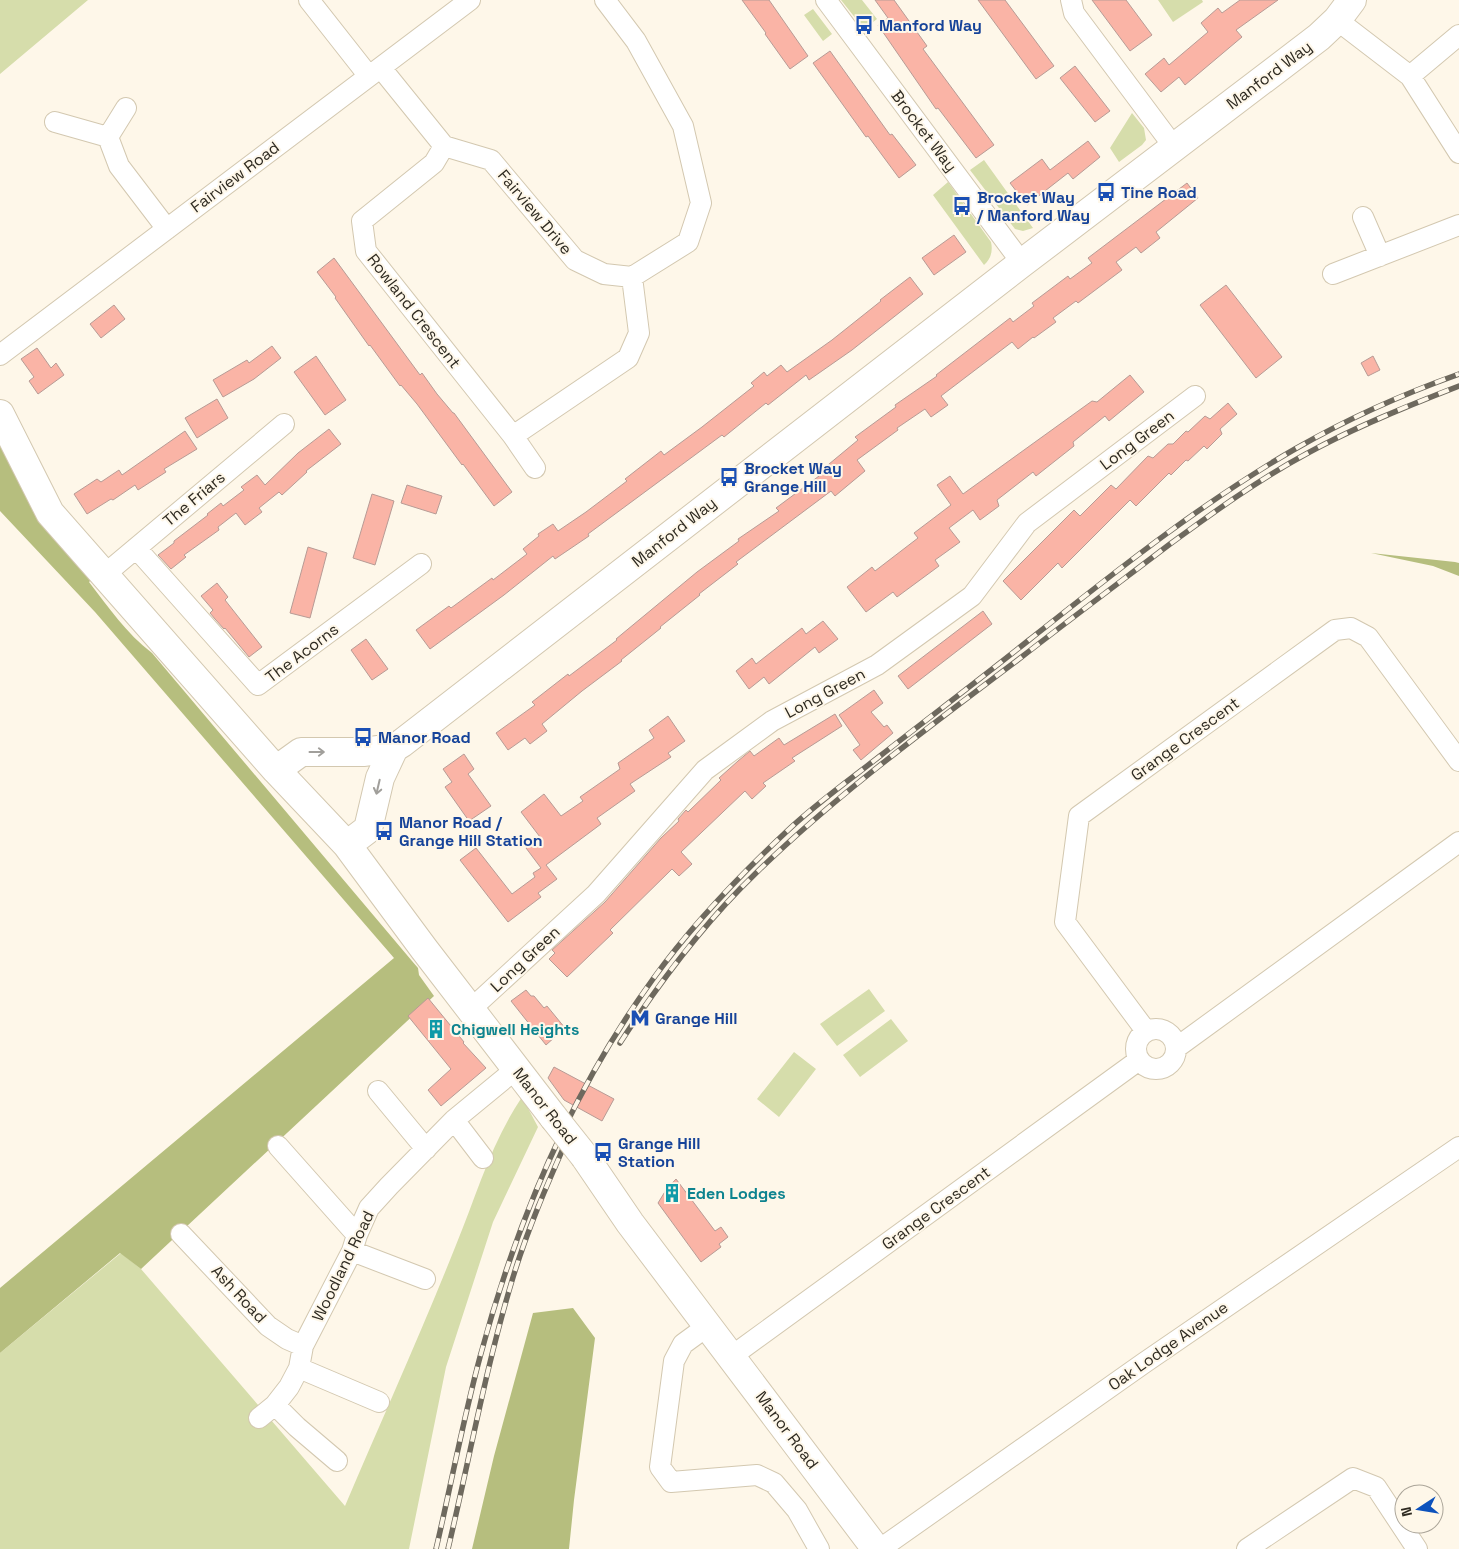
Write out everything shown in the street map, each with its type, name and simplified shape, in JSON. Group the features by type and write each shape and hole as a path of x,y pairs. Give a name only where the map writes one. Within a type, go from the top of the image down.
{"main road":[{"name":"Manford Way","path":"347,845 368,829 380,778 394,748 1022,263 1319,37 1345,10"},
{"name":"Manor Road","path":"0,414 50,513 276,770 347,845 424,949 585,1158 630,1222 878,1549"},
{"path":"276,770 301,752 363,752 394,748"}],"street":[{"path":"309,0 444,146"},
{"name":"Fairview Road","path":"0,355 470,0"},
{"path":"514,436 628,358 639,333 632,277 688,242 701,203 683,126 636,41 605,0"},
{"name":"Brocket Way","path":"826,0 1022,263"},
{"path":"1073,7 1174,147"},
{"path":"1345,10 1410,76 1459,154"},
{"path":"1410,76 1459,35"},
{"path":"108,137 126,108"},
{"path":"55,122 108,137"},
{"path":"108,137 119,166 167,229"},
{"name":"Fairview Drive","path":"444,146 491,160 575,260 604,274 632,277"},
{"name":"Rowland Crescent","path":"444,146 434,163 362,222 366,251 514,436 535,468"},
{"path":"1363,217 1380,256"},
{"path":"1333,274 1459,225"},
{"name":"Long Green","path":"471,1009 596,894 705,770 772,721 877,665 972,596 1027,523 1195,396"},
{"name":"The Friars","path":"104,575 284,424"},
{"name":"The Acorns","path":"136,548 258,685 422,564"},
{"name":"Grange Crescent","path":"1146,1031 1065,922 1079,816 1335,630 1352,628 1368,637 1459,761"},
{"path":"1176,1048 1459,842"},
{"path":"1152,1028 1166,1031 1171,1035 1176,1048 1173,1060 1162,1068 1150,1068 1139,1060 1135,1048 1140,1035 1146,1031 1152,1028"},
{"name":"Grange Crescent","path":"732,1356 1139,1060"},
{"name":"Woodland Road","path":"259,1418 275,1405 289,1388 300,1368 303,1346 354,1243 369,1208 454,1120 516,1069"},
{"path":"378,1091 426,1149"},
{"path":"454,1120 483,1158"},
{"path":"278,1146 354,1243 425,1279"},
{"name":"Oak Lodge Avenue","path":"878,1549 1144,1363 1459,1148"},
{"name":"Ash Road","path":"181,1234 268,1326 287,1339 303,1346"},
{"path":"708,1326 683,1344 674,1361 660,1467 671,1482 757,1474 774,1483 797,1510 819,1549"},
{"path":"300,1368 379,1402"},
{"path":"275,1405 297,1427 337,1461"},
{"path":"1247,1549 1353,1478 1376,1487 1418,1549"}],"green space":[{"path":"0,0 88,0 0,74"},
{"path":"841,0 862,0 877,19 864,29"},
{"path":"1158,0 1202,0 1203,2 1173,22"},
{"path":"813,9 832,34 823,41 804,15"},
{"path":"1132,113 1144,128 1146,140 1119,162 1110,148"},
{"path":"984,160 1033,228 1023,231 1015,229 970,170"},
{"path":"948,182 991,242 991,255 984,265 933,195"},
{"path":"0,400 95,576 89,582 118,620 152,653 418,968 419,975 434,996 141,1269 120,1253 0,1353 0,1288 394,958 95,612 0,511"},
{"path":"1371,553 1459,563 1459,576 1433,566"},
{"path":"869,989 885,1011 837,1046 820,1024"},
{"path":"891,1019 908,1041 860,1077 843,1055"},
{"path":"794,1052 816,1069 779,1117 757,1099"},
{"path":"522,1097 538,1127 493,1222 446,1367 409,1549 0,1549 0,1353 121,1253 141,1269 345,1506 429,1311 485,1169 511,1114"},
{"path":"573,1308 595,1338 569,1549 472,1549 494,1456 533,1313"}],"building":[{"path":"742,0 769,0 808,56 790,69"},
{"path":"875,0 894,0 927,46 923,49 994,145 976,158 938,108 936,109 878,25 888,18"},
{"path":"978,0 1005,0 1054,66 1036,79"},
{"path":"1092,0 1126,0 1152,35 1130,51"},
{"path":"1240,0 1278,0 1236,30 1242,37 1185,85 1179,77 1161,92 1145,74 1164,58 1169,65 1208,32 1201,23 1218,8 1222,13"},
{"path":"830,51 890,135 892,134 916,165 899,178 868,136 866,137 813,63"},
{"path":"1075,66 1110,111 1095,122 1060,78"},
{"path":"1088,141 1100,157 1073,179 1068,173 1027,205 1010,183 1042,159 1050,170"},
{"path":"1187,183 1198,198 1156,232 1160,238 1141,253 1136,247 1116,262 1122,270 1078,303 1076,301 1053,318 1056,322 1034,338 1018,349 1012,342 941,396 948,405 931,417 925,409 897,428 898,430 857,460 865,471 835,496 831,491 736,562 738,564 699,594 622,661 542,724 547,731 530,744 525,738 508,750 496,733 535,705 532,702 617,640 697,572 739,541 738,539 779,511 776,508 819,476 817,474 858,440 855,437 896,407 895,405 937,376 1010,318 1013,322 1034,306 1032,303 1068,276 1070,279 1092,263 1088,258"},
{"path":"954,235 966,252 934,275 922,258"},
{"path":"334,258 420,375 422,373 454,413 512,492 494,506 417,404 400,386 369,346 317,272"},
{"path":"910,277 923,294 852,350 809,380 806,375 768,405 766,403 724,437 722,435 588,534 589,536 555,559 553,556 504,595 430,649 416,630 449,606 451,608 492,578 493,580 527,554 523,549 539,536 538,534 553,524 558,531 586,512 627,481 625,479 661,451 664,455 702,427 754,386 751,383 764,372 767,376 781,365 787,372 832,340"},
{"path":"1226,285 1282,357 1256,378 1200,305"},
{"path":"114,305 125,319 101,338 90,324"},
{"path":"272,346 281,358 254,379 223,397 213,380 247,360 249,363"},
{"path":"37,348 51,368 56,363 64,375 38,394 29,381 34,377 21,359"},
{"path":"316,356 346,400 325,415 294,372"},
{"path":"1373,356 1380,370 1368,376 1361,363"},
{"path":"1130,375 1144,392 1109,421 1105,416 1073,442 1074,446 1036,476 1033,472 997,500 999,506 980,520 973,510 949,528 960,542 935,560 939,566 897,597 893,592 866,612 847,587 872,567 875,571 918,538 914,533 951,505 937,485 950,476 963,494 1092,401 1097,402"},
{"path":"217,399 228,418 197,438 185,418"},
{"path":"1228,403 1237,414 1220,429 1222,434 1207,449 1204,446 1171,475 1169,473 1136,506 1130,500 1062,568 1058,563 1021,600 1003,581 1074,510 1080,516 1111,485 1116,489 1148,456 1153,458 1168,444 1173,444 1186,431 1188,432 1205,416 1210,419"},
{"path":"329,429 341,444 306,471 282,495 279,492 259,508 262,512 245,525 236,513 218,527 219,530 184,555 186,557 171,569 158,555 221,503 223,506 244,490 241,487 257,475 265,485 298,453"},
{"path":"185,431 197,449 164,469 166,472 138,490 135,485 87,514 74,494 97,479 101,482 119,470 122,475"},
{"path":"407,485 442,496 436,514 401,503"},
{"path":"372,494 394,501 375,565 353,558"},
{"path":"308,547 327,553 310,618 290,613"},
{"path":"217,583 228,597 225,600 262,647 249,657 210,613 213,610 201,596"},
{"path":"983,611 992,624 908,689 898,676"},
{"path":"823,621 838,639 819,653 815,647 769,684 764,677 749,689 736,671 752,658 756,664 802,628 806,634"},
{"path":"366,639 388,669 372,680 351,650"},
{"path":"874,690 883,703 871,712 884,727 887,725 893,733 861,760 853,750 860,745 839,715"},
{"path":"835,714 842,726 792,758 795,761 763,783 766,786 752,799 745,791 681,852 692,864 679,876 672,869 610,930 613,933 567,977 549,959 555,953 552,950 605,902 661,838 679,821 678,819 686,810 688,812 721,780 719,778 738,761 750,751 754,756 779,738 784,745"},
{"path":"668,716 685,741 668,753 671,757 630,784 635,791 597,818 601,824 546,865 557,879 538,893 541,897 508,922 460,860 476,848 512,894 535,877 533,873 541,868 526,848 540,837 521,812 544,794 561,816 583,801 580,797 620,769 618,763 654,738 649,730"},
{"path":"464,754 474,769 468,774 491,806 469,821 445,787 452,782 443,769"},
{"path":"526,990 544,1008 547,1006 565,1028 546,1045 511,1001"},
{"path":"428,998 463,1043 486,1068 441,1106 428,1090 451,1069 408,1016"},
{"path":"554,1067 614,1099 602,1121 564,1100 548,1078"},
{"path":"676,1179 715,1231 721,1227 728,1237 719,1244 721,1247 701,1262 658,1203"}],"railway":[{"path":"436,1549 480,1357 494,1307 529,1208 549,1160 596,1067 624,1022 653,979 699,921 749,867 819,803 1126,564 1192,515 1260,470 1335,427 1417,390 1459,374"},
{"path":"620,1043 650,998 717,913 786,845 884,762 1170,544 1253,485 1343,435 1459,386"},
{"path":"448,1549 485,1383 511,1284 547,1184 573,1126"}],"place":[{"name":"Manford Way","path":"864,25"},
{"name":"Tine Road","path":"1106,192"},
{"name":"Brocket Way / Manford Way","path":"962,206"},
{"name":"Brocket Way Grange Hill","path":"729,477"},
{"name":"Manor Road","path":"363,737"},
{"name":"Manor Road / Grange Hill Station","path":"384,831"},
{"name":"Grange Hill","path":"640,1018"},
{"name":"Chigwell Heights","path":"436,1029"},
{"name":"Grange Hill Station","path":"603,1152"},
{"name":"Eden Lodges","path":"672,1193"}]}
